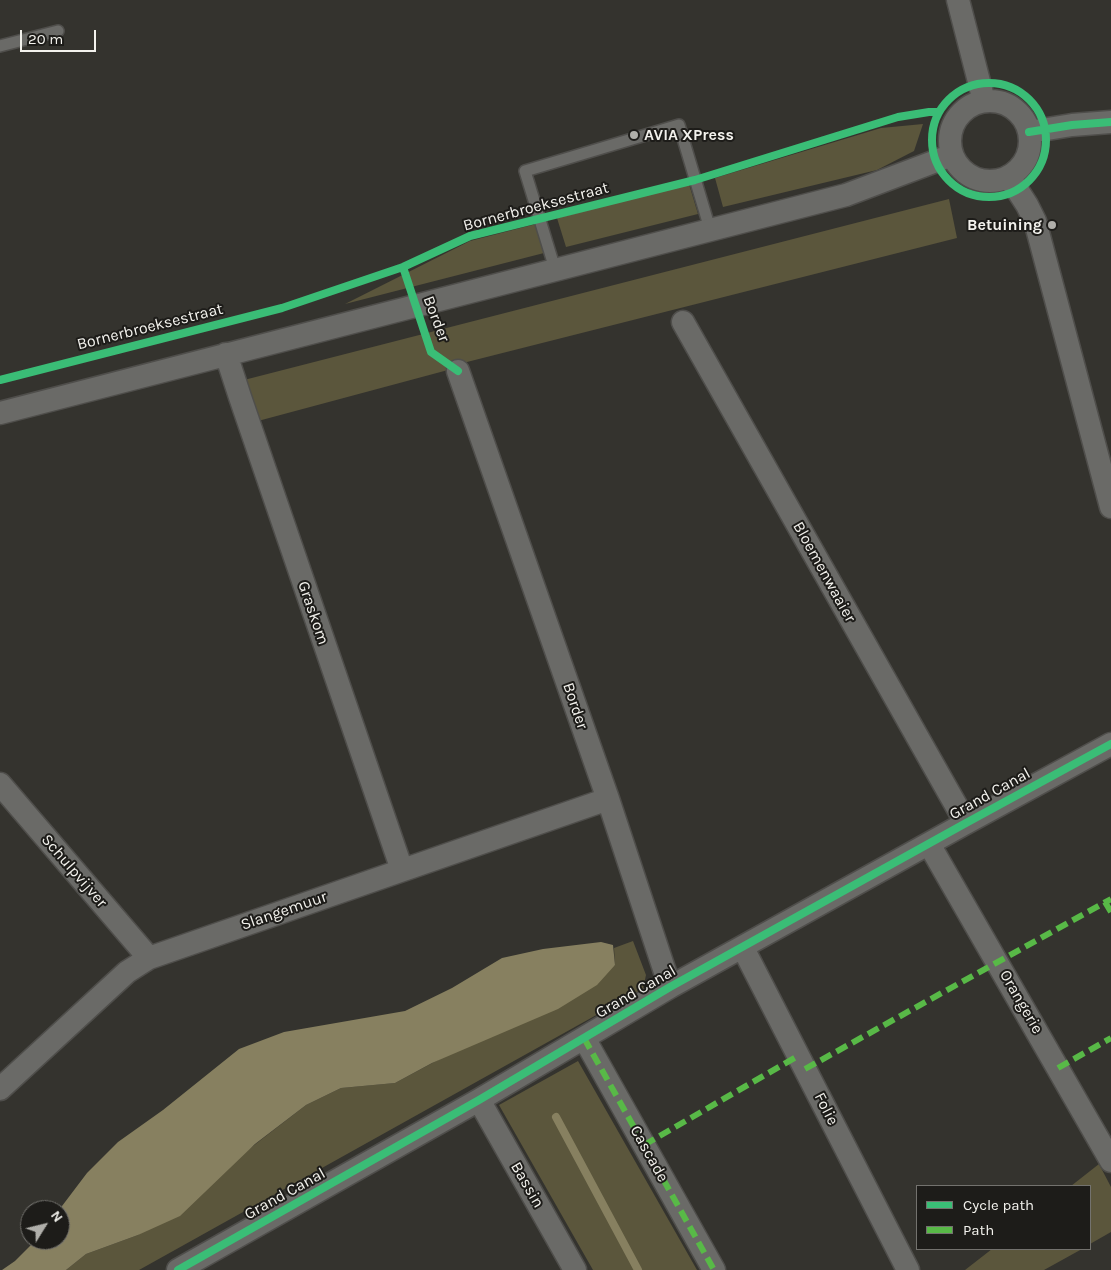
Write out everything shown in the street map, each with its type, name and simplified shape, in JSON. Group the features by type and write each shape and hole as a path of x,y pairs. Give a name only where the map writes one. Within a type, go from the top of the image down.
{"street":[{"path":"958,0 984,101"},
{"path":"995,100 1013,107 1026,122 1030,132 1031,142 1025,162 1009,177 998,181 987,182 965,173 952,155 949,143 955,120 963,110 973,104 984,101 995,100"},
{"path":"1030,132 1072,125 1111,122"},
{"path":"0,413 846,195 952,155"},
{"path":"1009,177 1035,221 1111,507"},
{"name":"Bloemenwaaier","path":"683,322 966,822"},
{"name":"Graskom","path":"226,354 402,870"},
{"name":"Border","path":"458,371 608,799 670,987"},
{"name":"Grand Canal","path":"178,1270 478,1100 670,987 966,822 1111,744"},
{"name":"Schulpvijver","path":"0,784 149,958"},
{"name":"Slangemuur","path":"0,1089 127,972 149,958 608,799"},
{"name":"Orangerie","path":"929,844 1111,1161"},
{"name":"Folie","path":"743,948 908,1270"},
{"name":"Cascade","path":"584,1038 714,1270"},
{"name":"Bassin","path":"478,1100 575,1270"}],"lane":[{"path":"0,46 58,31"},
{"path":"555,269 525,171 679,125 710,229"}],"shaded area":[{"path":"923,124 914,151 877,170 723,207 715,178 881,128"},
{"path":"689,184 698,214 566,247 557,218"},
{"path":"949,199 957,238 467,362 448,370 258,421 244,380"},
{"path":"536,224 544,253 345,304 470,241"},
{"path":"633,941 646,975 643,989 139,1270 66,1270 86,1254 138,1235 306,1105 341,1088 395,1083 615,965 614,948"},
{"path":"601,942 613,945 615,965 597,985 558,1009 432,1063 395,1083 341,1088 306,1105 255,1144 180,1216 138,1235 86,1254 66,1270 2,1270 26,1250 70,1250 70,1200 67,1200 87,1173 118,1142 163,1110 239,1049 284,1032 405,1011 452,988 502,958 543,949"},
{"path":"578,1061 697,1270 593,1270 499,1105"},
{"path":"1099,1164 1111,1187 1111,1232 1091,1243 1091,1185 1072,1185"},
{"path":"991,1250 1080,1250 1044,1270 965,1270"}],"waterway":[{"path":"556,1117 638,1270"}],"marked path":[{"path":"805,1069 1111,899"},
{"path":"1105,902 1111,912"},
{"path":"584,1038 714,1270"},
{"path":"1058,1068 1111,1038"},
{"path":"644,1145 798,1056"}],"cycle path":[{"path":"989,83 1011,87 1030,99 1042,118 1046,140 1042,162 1030,181 1011,193 989,197 967,193 948,181 936,162 932,140 936,118 948,99 967,87 989,83"},
{"name":"Bornerbroeksestraat","path":"0,380 282,308 403,267 470,236 695,180 898,117 938,112"},
{"path":"1029,132 1072,125 1111,122"},
{"path":"403,267 431,352 458,371"},
{"path":"178,1270 479,1100 670,987 1111,744"}],"place":[{"name":"AVIA XPress","path":"634,135"},
{"name":"Betuining","path":"1052,225"}]}
